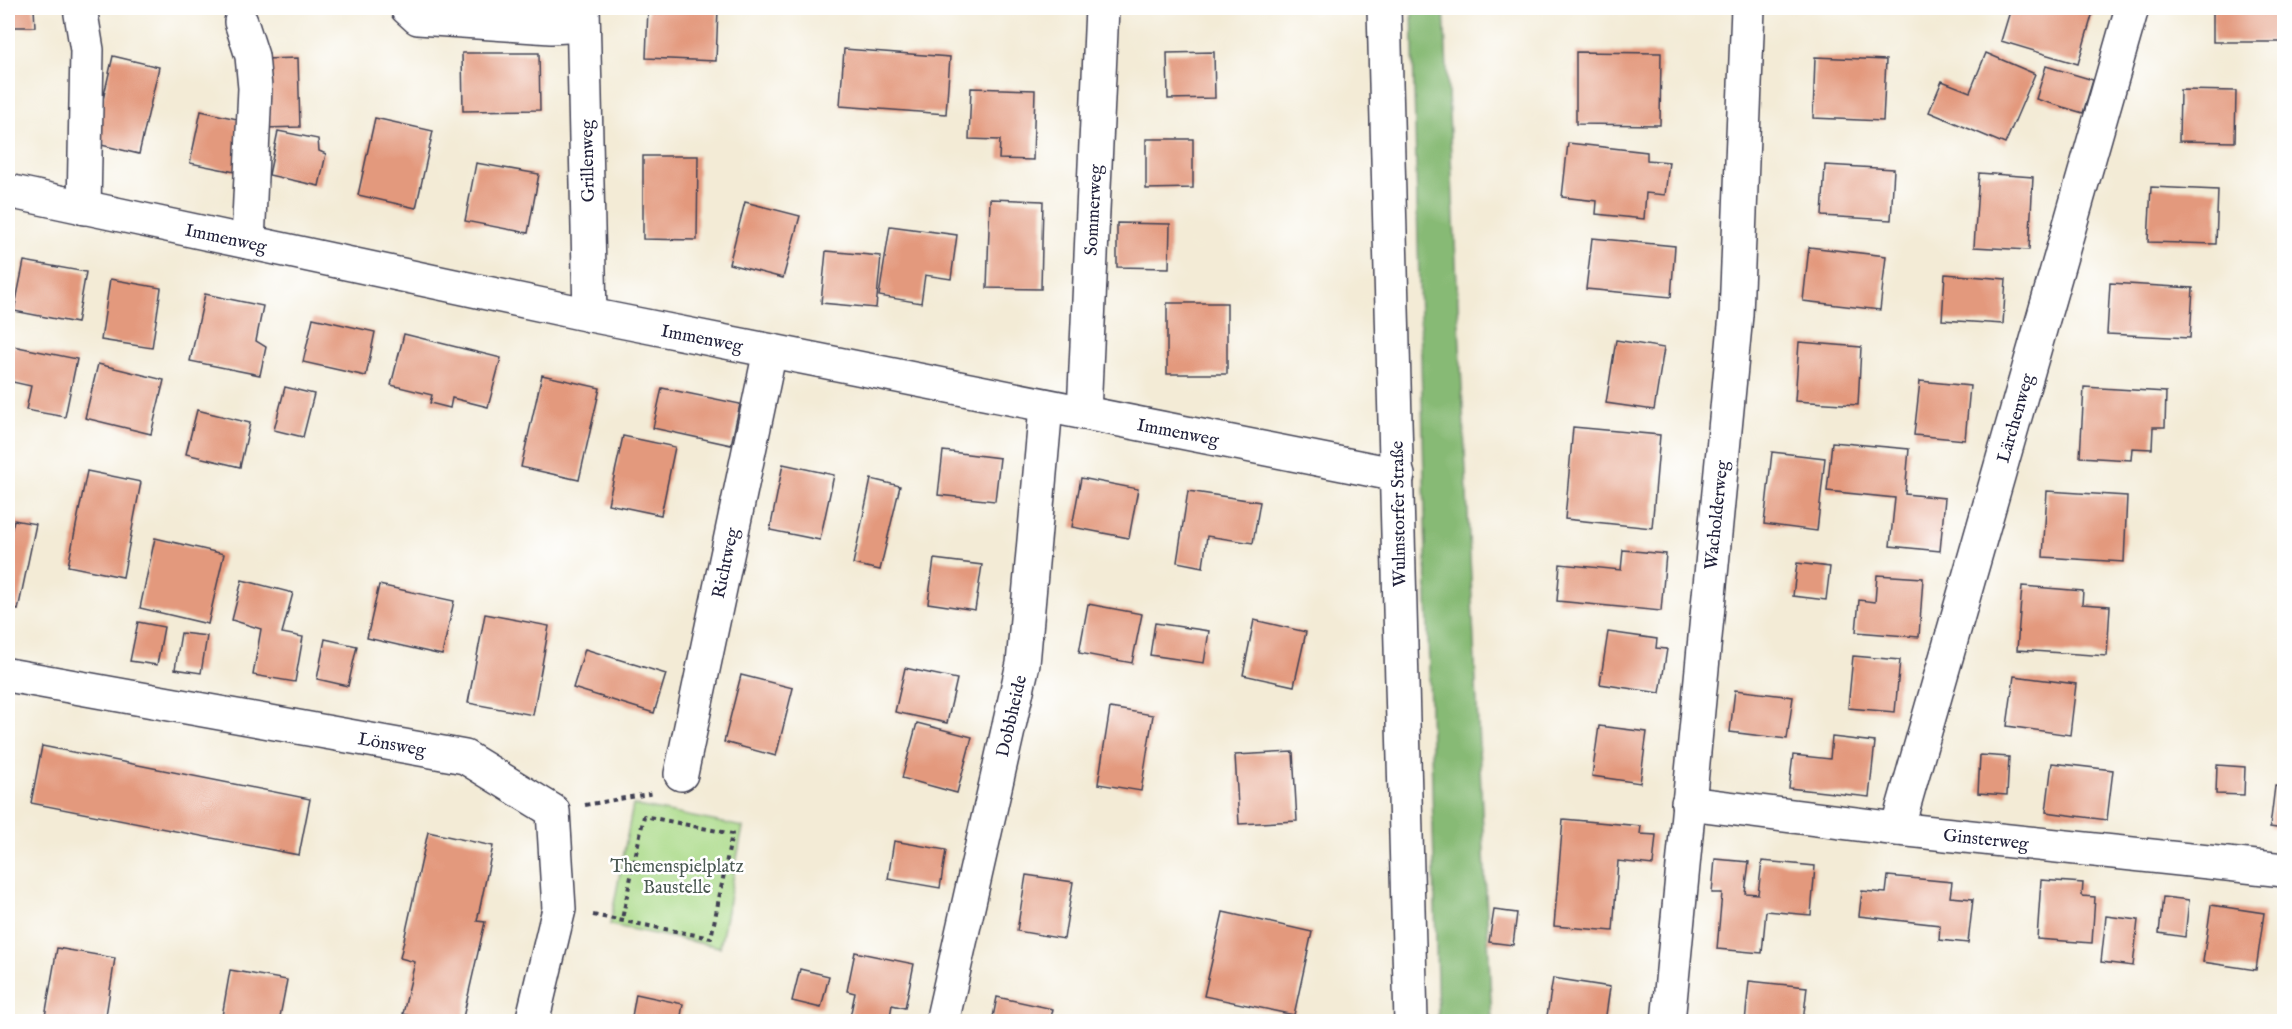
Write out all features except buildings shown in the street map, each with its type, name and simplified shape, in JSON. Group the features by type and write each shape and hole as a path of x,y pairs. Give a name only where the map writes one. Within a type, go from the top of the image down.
{"street":[{"path":"80,8 87,50 84,208"},
{"path":"407,8 418,18 550,27 583,16"},
{"name":"Sommerweg","path":"1084,413 1102,8"},
{"name":"Wulmstorfer Straße","path":"1384,8 1411,1022"},
{"name":"Wacholderweg","path":"1668,1022 1736,315 1748,8"},
{"name":"Lärchenweg","path":"1897,829 2133,8"},
{"name":"Grillenweg","path":"583,16 590,315"},
{"path":"241,22 252,56 255,88 248,242"},
{"name":"Immenweg","path":"8,191 590,315 1398,475"},
{"name":"Richtweg","path":"681,774 770,351"},
{"name":"Dobbheide","path":"942,1022 1023,664 1046,406"},
{"name":"Lönsweg","path":"8,675 465,757 553,811"},
{"name":"Ginsterweg","path":"1688,803 1897,829 2284,870"},
{"path":"532,1022 560,909 553,811"}],"path":[{"path":"553,811 663,792 681,774"},
{"path":"560,909 711,938 732,834 644,816 622,920"}],"green space":[{"path":"1412,8 1444,8 1492,1021 1438,1021"},
{"name":"Themenspielplatz Baustelle","path":"633,805 743,827 720,947 610,925"}]}
